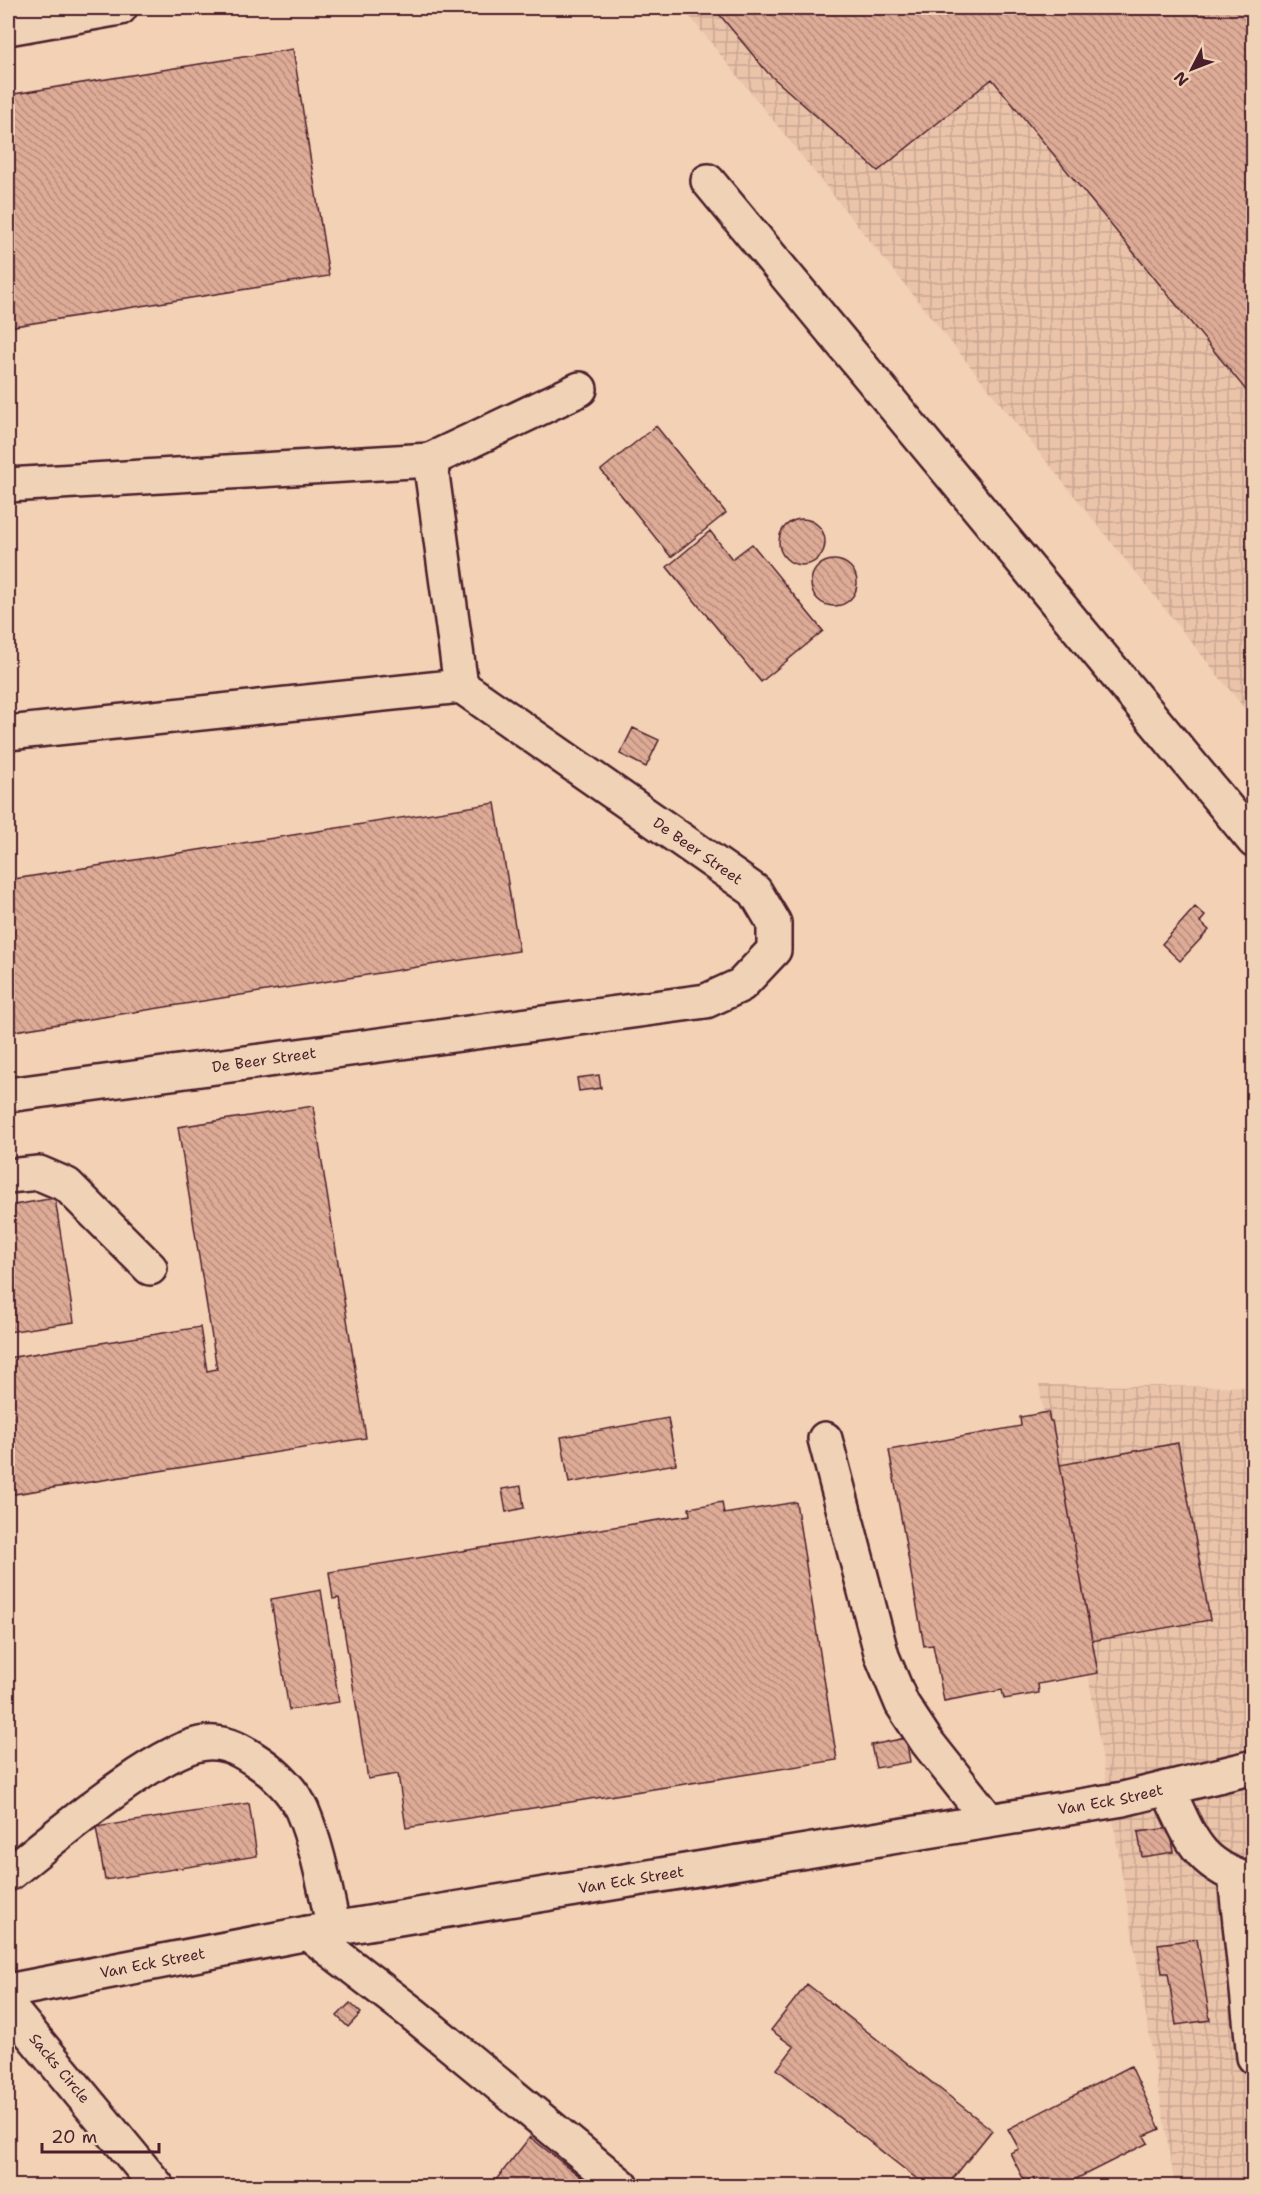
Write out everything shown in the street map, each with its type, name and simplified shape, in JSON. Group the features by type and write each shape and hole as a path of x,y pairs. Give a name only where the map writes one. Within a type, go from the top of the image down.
{"lane":[{"path":"8,28 120,8"},
{"path":"708,181 1254,841"},
{"path":"8,485 430,460 580,389"},
{"path":"8,733 461,686 430,460"},
{"name":"De Beer Street","path":"8,1095 706,1001 741,985 774,950 774,923 755,891 461,686"},
{"path":"8,1176 39,1173 67,1185 150,1268"},
{"path":"825,1439 882,1656 902,1704 927,1742 988,1820"},
{"path":"10,1873 123,1786 174,1752 206,1743 239,1748 269,1769 288,1789 301,1808 318,1857 321,1931 403,2006 622,2187"},
{"name":"Van Eck Street","path":"8,1991 321,1931 1123,1799 1254,1767"},
{"path":"1167,1788 1194,1845 1208,1861 1244,1879 1254,2057"},
{"name":"Sacks Circle","path":"8,2006 157,2187"}],"shaded area":[{"path":"683,8 1253,8 1253,719"},
{"path":"1039,1385 1253,1387 1253,2186 1175,2186"}],"building":[{"path":"714,8 1254,8 1254,400 992,79 878,171 768,73"},
{"path":"714,8 1254,8 1254,400 992,79 878,171 768,73"},
{"path":"293,49 329,276 8,327 8,95"},
{"path":"656,426 726,513 671,557 601,470"},
{"path":"802,519 818,526 825,542 818,558 802,565 786,558 779,542 786,526"},
{"path":"710,531 732,559 752,544 823,631 761,682 667,567"},
{"path":"834,560 850,567 857,583 850,599 834,606 818,599 811,583 818,567"},
{"path":"633,728 659,740 646,767 620,754"},
{"path":"495,803 519,951 8,1032 8,880"},
{"path":"1195,907 1205,916 1200,922 1209,930 1180,961 1162,944"},
{"path":"599,1075 601,1088 579,1091 577,1078"},
{"path":"313,1106 366,1438 8,1495 8,1358 200,1327 207,1371 217,1369 178,1127"},
{"path":"55,1198 74,1322 8,1332 8,1206"},
{"path":"1048,1412 1050,1421 1052,1421 1098,1673 1038,1684 1039,1693 1004,1699 1002,1690 944,1701 933,1645 924,1646 889,1450 1021,1426 1020,1417"},
{"path":"668,1418 676,1464 569,1483 561,1437"},
{"path":"1178,1443 1210,1620 1092,1641 1060,1465"},
{"path":"521,1486 524,1508 506,1512 502,1489"},
{"path":"722,1502 724,1514 796,1502 837,1760 406,1828 398,1774 368,1779 339,1598 333,1599 329,1572 690,1515 689,1508"},
{"path":"321,1590 339,1702 289,1710 271,1599"},
{"path":"906,1738 910,1762 876,1768 871,1745"},
{"path":"249,1803 257,1856 105,1880 96,1827"},
{"path":"1170,1828 1174,1852 1142,1857 1138,1832"},
{"path":"1197,1939 1210,2020 1176,2025 1168,1973 1162,1973 1158,1944"},
{"path":"807,1984 992,2130 947,2186 926,2186 777,2069 794,2047 771,2030"},
{"path":"350,2003 361,2013 348,2027 337,2016"},
{"path":"1131,2066 1160,2129 1144,2136 1148,2143 1062,2186 1037,2186 1033,2178 1025,2182 1010,2153 1019,2149 1008,2129"},
{"path":"530,2137 592,2186 491,2186"},
{"path":"1254,2181 1254,2186 1220,2186"}]}
